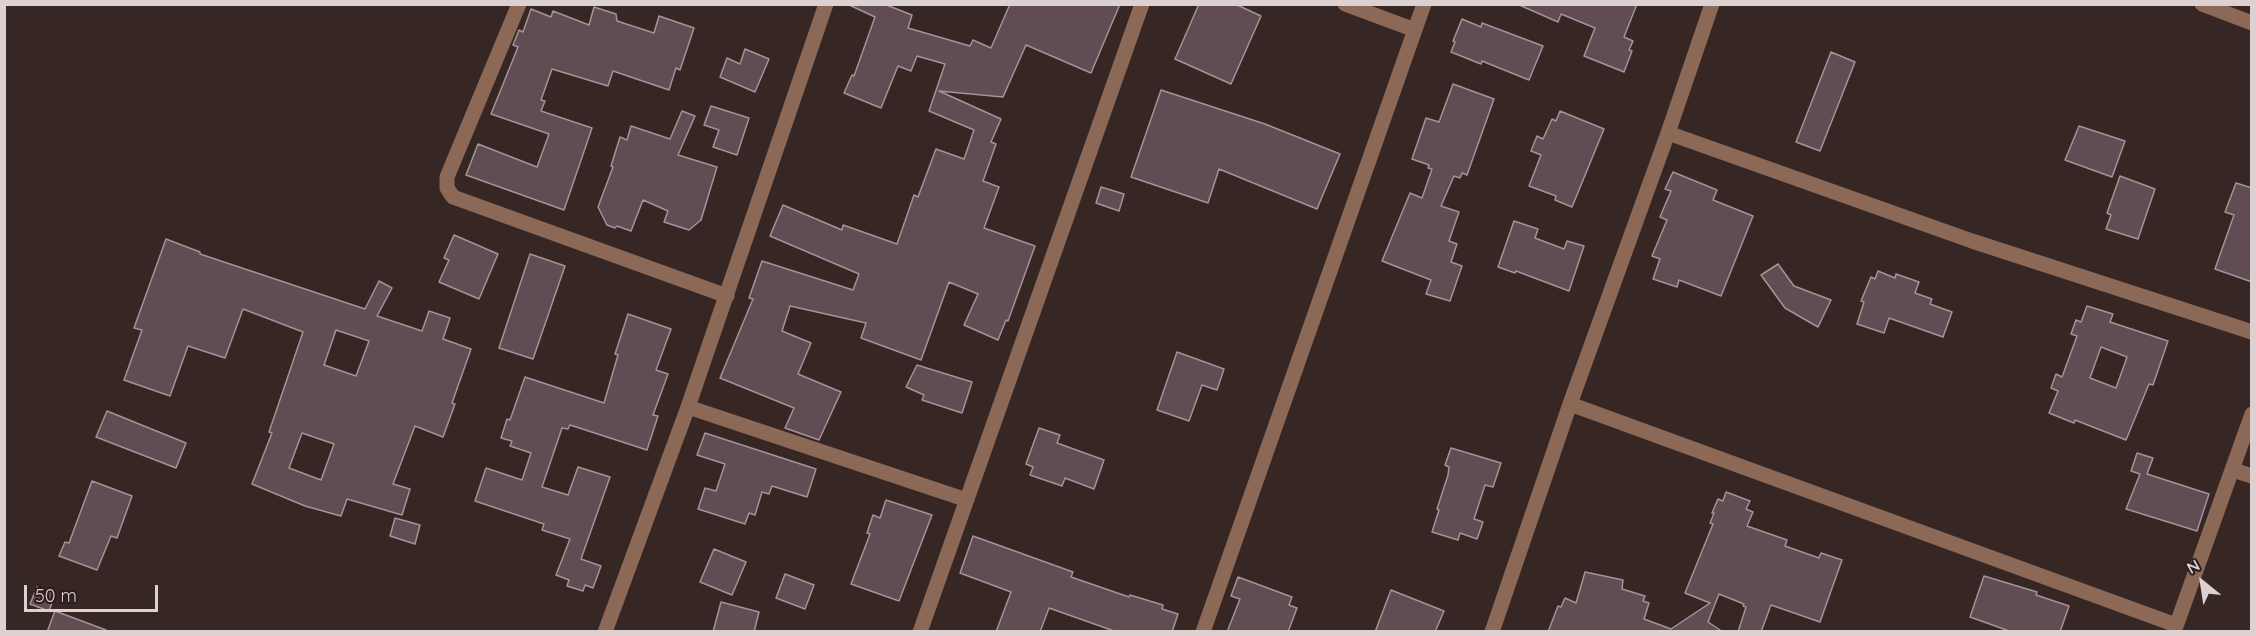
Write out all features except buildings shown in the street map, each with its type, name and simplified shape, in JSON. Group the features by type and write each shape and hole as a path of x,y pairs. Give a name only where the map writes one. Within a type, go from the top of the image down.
{"street":[{"path":"519,4 447,177 447,188 453,197 727,296"},
{"path":"605,632 688,407 826,4"},
{"path":"920,632 1142,4"},
{"path":"1345,4 1415,30"},
{"path":"1203,632 1424,4"},
{"path":"1492,632 1712,4"},
{"path":"2202,4 2252,23"},
{"path":"1668,133 1972,241 2252,332"},
{"path":"1570,404 2175,628 2252,414"},
{"path":"688,407 967,500"},
{"path":"2233,470 2252,476"}]}
